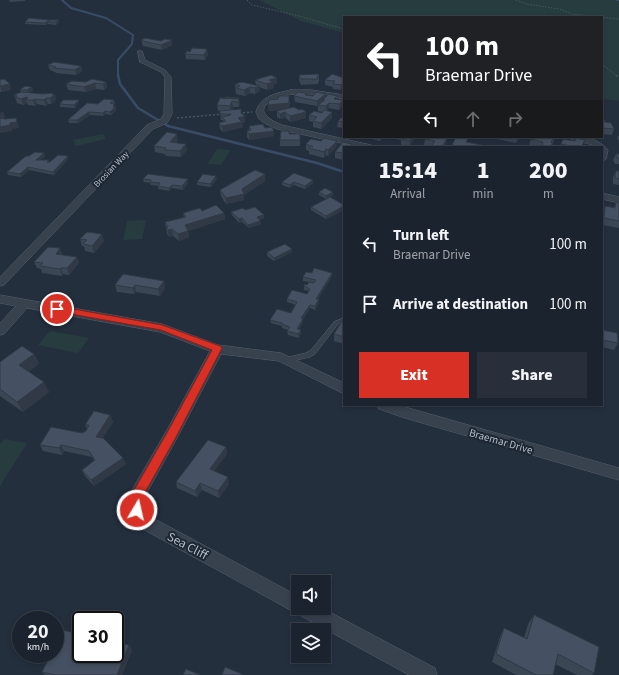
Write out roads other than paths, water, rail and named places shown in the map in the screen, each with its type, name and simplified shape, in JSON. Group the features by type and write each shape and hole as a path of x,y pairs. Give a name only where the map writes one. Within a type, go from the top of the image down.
{"street":[{"name":"Brosian Way","path":"0,283 150,128 166,119 168,114 168,77 163,71 142,61 140,52"},
{"path":"343,97 310,92 285,93 265,101 259,108 258,112 266,122 280,127 366,146"},
{"path":"574,138 591,141 601,146"},
{"path":"603,196 619,200"},
{"path":"0,299 162,328 217,348 281,357 343,388"},
{"path":"0,331 26,303"},
{"name":"Sea Cliff","path":"217,348 172,434 137,495 137,510 145,522 291,601"},
{"name":"Braemar Drive","path":"387,406 405,413 619,474"},
{"path":"317,615 428,675"}],"lane":[{"path":"287,360 308,355 313,352 336,323 343,320"}],"waterway":[{"path":"62,0 71,8 106,18 133,35 132,44 118,60 118,75"},
{"path":"118,75 120,84 138,108 168,126 317,163 343,172"}]}
